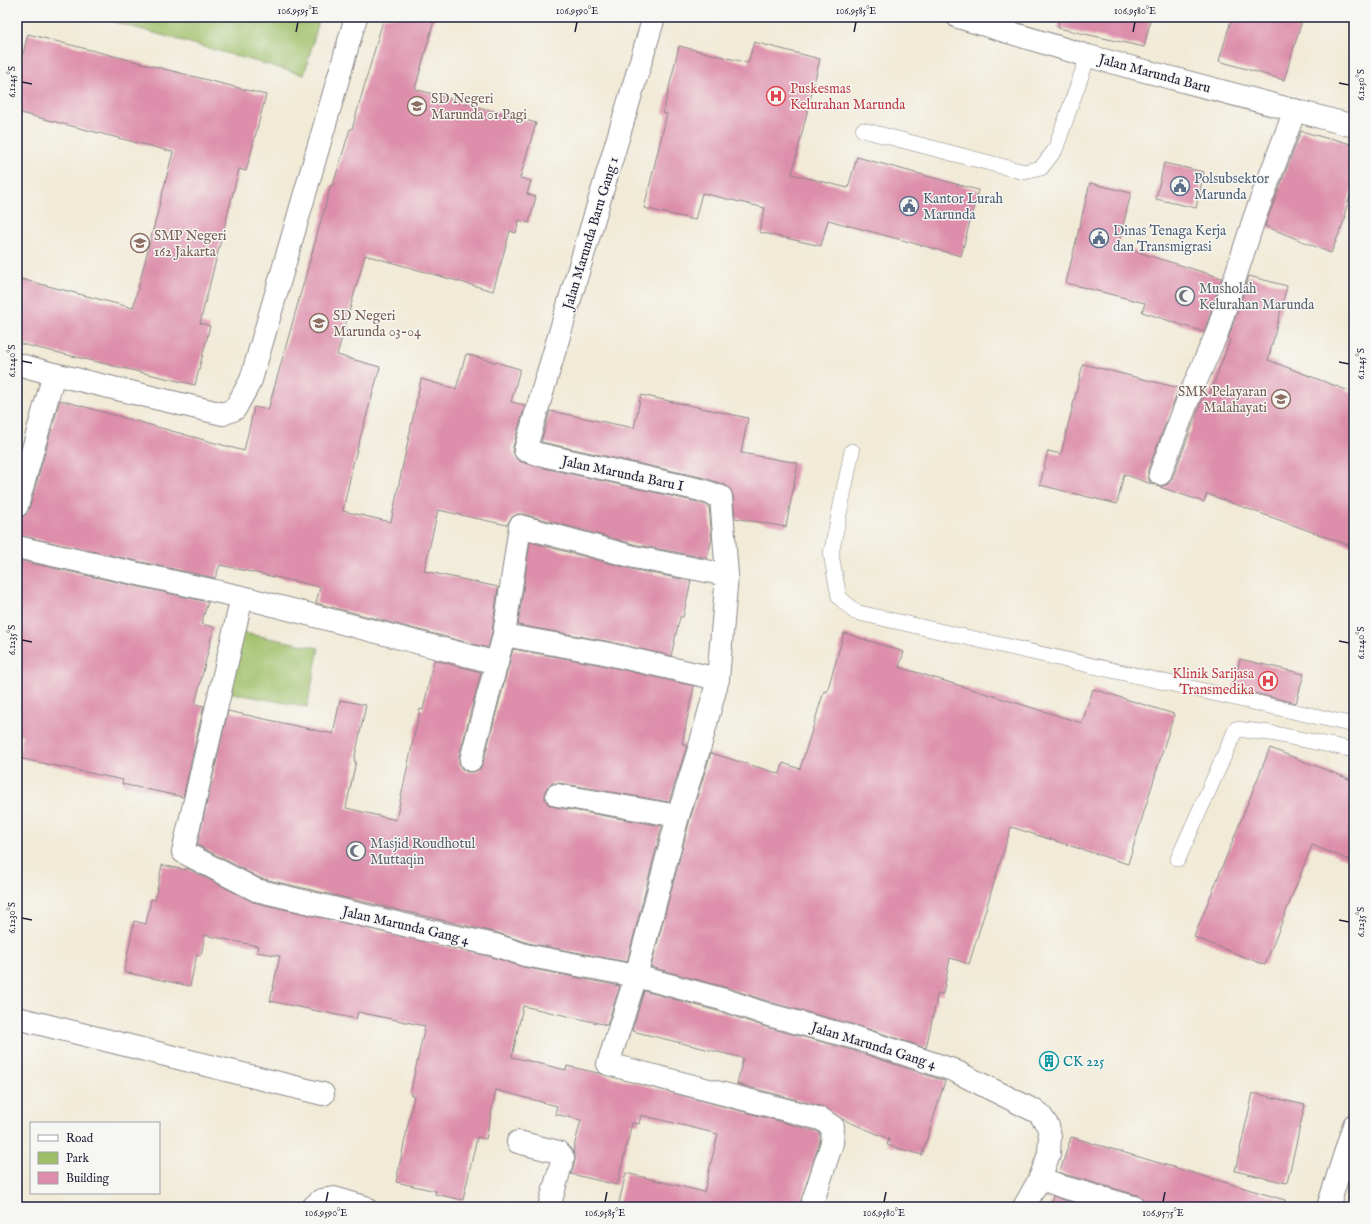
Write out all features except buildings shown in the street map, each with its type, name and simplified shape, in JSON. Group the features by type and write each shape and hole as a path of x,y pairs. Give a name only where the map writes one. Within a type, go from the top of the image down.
{"street":[{"path":"17,364 223,414 235,410 251,380 356,17"},
{"name":"Jalan Marunda Baru Gang 1","path":"525,450 654,17"},
{"name":"Jalan Marunda Baru","path":"958,17 987,21 1088,56 1354,126"},
{"path":"1160,474 1189,396 1217,333 1255,216 1295,110"},
{"path":"17,506 54,374"},
{"name":"Jalan Marunda Baru I","path":"525,450 701,490 721,497 727,576"},
{"path":"471,760 504,635 520,526 634,557 727,576 718,679 700,746 678,816 636,976 608,1064 821,1119 833,1127 832,1143 811,1207"},
{"path":"17,547 242,597 497,662"},
{"name":"Jalan Marunda Gang 4","path":"242,597 183,852 256,890 495,945 525,955 636,976 725,1000 769,1015 856,1038 953,1070 1039,1113 1048,1126 1050,1136 1049,1154 1040,1178 1024,1207"},
{"path":"504,635 604,653 718,679"},
{"path":"558,795 678,816"},
{"path":"17,1018 323,1094"},
{"path":"1328,1207 1354,1125"},
{"path":"518,1142 558,1152 563,1158 550,1207"},
{"path":"1040,1178 1063,1187 1134,1207"},
{"path":"313,1207 321,1200 334,1198 364,1207"}],"lane":[{"path":"863,130 1024,172 1041,168 1055,150 1088,56"},
{"path":"852,451 831,554 839,597 855,612 1354,725"},
{"path":"1178,859 1236,729 1270,733 1354,750"}],"green space":[{"path":"97,17 320,17 304,75"},
{"path":"239,632 319,648 307,707 227,692"}],"place":[{"name":"Puskesmas Kelurahan Marunda","path":"776,96"},
{"name":"SD Negeri Marunda 01 Pagi","path":"417,106"},
{"name":"Polsubsektor Marunda","path":"1180,186"},
{"name":"Kantor Lurah Marunda","path":"909,206"},
{"name":"Dinas Tenaga Kerja dan Transmigrasi","path":"1099,238"},
{"name":"SMP Negeri 162 Jakarta","path":"140,243"},
{"name":"Musholah Kelurahan Marunda","path":"1185,296"},
{"name":"SD Negeri Marunda 03-04","path":"319,323"},
{"name":"SMK Pelayaran Malahayati","path":"1281,399"},
{"name":"Klinik Sarijasa Transmedika","path":"1268,681"},
{"name":"Masjid Roudhotul Muttaqin","path":"356,851"},
{"name":"CK 225","path":"1049,1061"}]}
